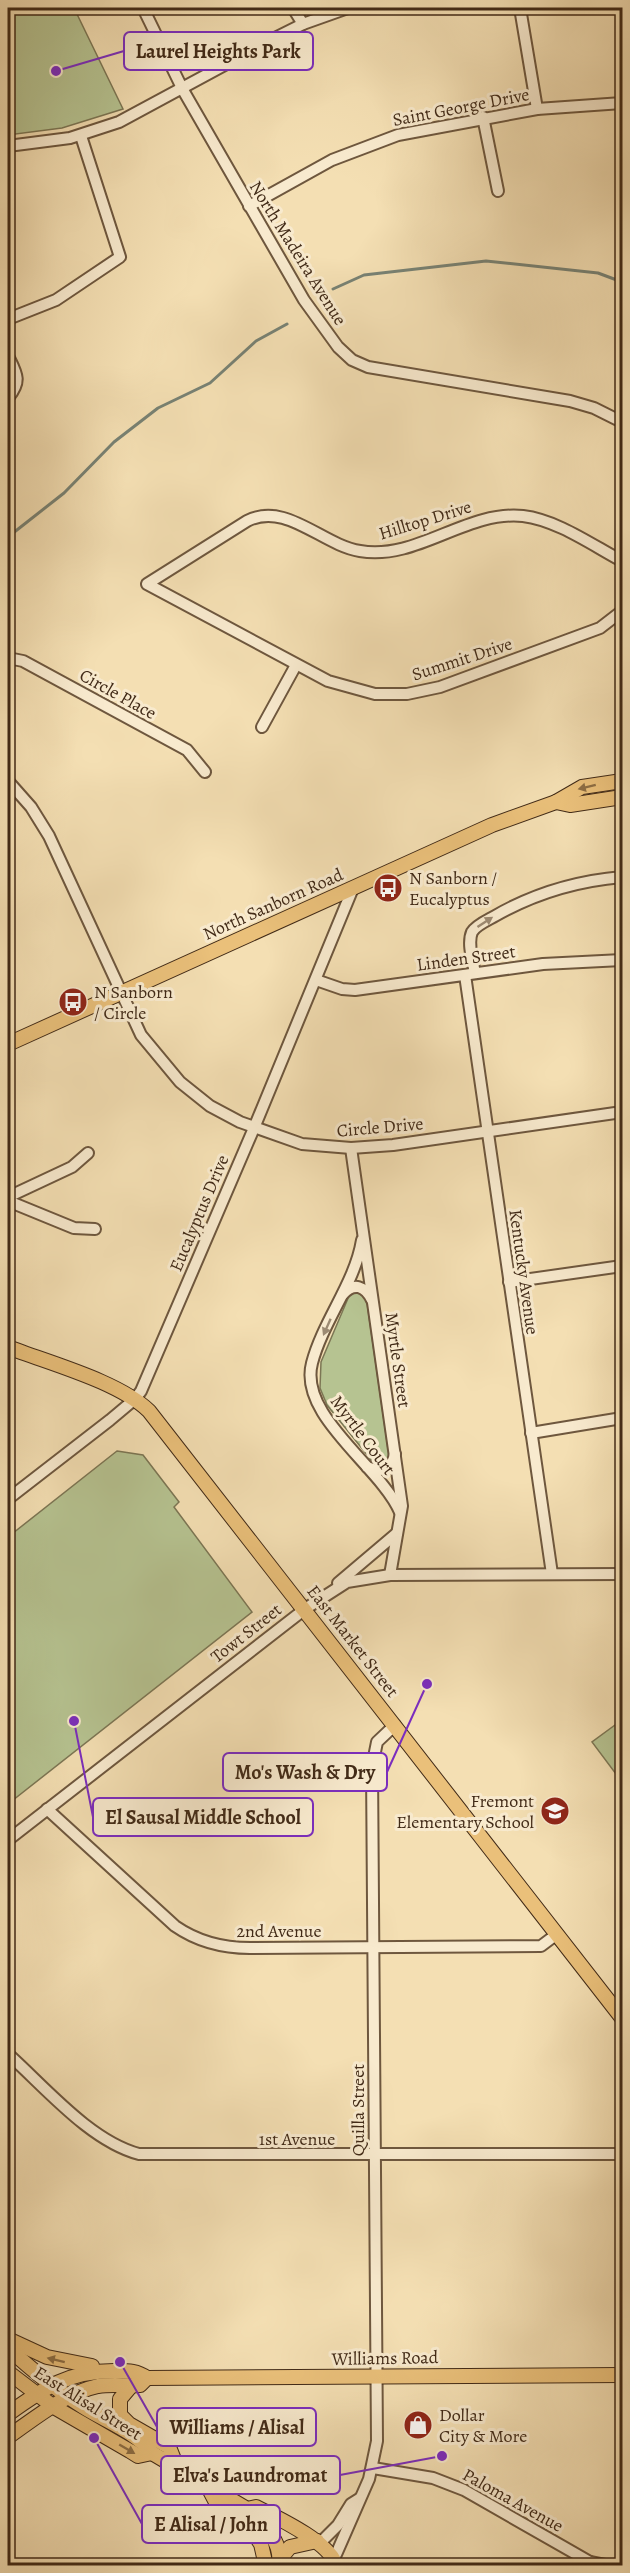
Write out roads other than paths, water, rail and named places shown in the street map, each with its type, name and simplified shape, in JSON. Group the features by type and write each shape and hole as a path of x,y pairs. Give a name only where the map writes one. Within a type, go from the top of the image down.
{"main road":[{"name":"North Sanborn Road","path":"8,1044 492,825 556,802 582,787 622,781"},
{"name":"North Sanborn Road","path":"556,802 570,805 622,797"},
{"name":"East Market Street","path":"8,1347 114,1388 135,1399 161,1426 622,2018"},
{"path":"8,2339 47,2357 109,2370"},
{"name":"East Alisal Street","path":"8,2348 69,2398 144,2442 152,2453 247,2509 256,2507 318,2542 336,2563"},
{"name":"Williams Road","path":"8,2414 52,2385 75,2374 109,2370 138,2371 147,2378 622,2375"},
{"name":"East Alisal Street","path":"8,2372 54,2407 138,2456 152,2453"},
{"name":"Williams Road","path":"8,2437 69,2398 97,2386 140,2385 147,2378"},
{"path":"131,2386 120,2399 120,2415 129,2424 169,2447 177,2467"},
{"path":"207,2485 218,2506 238,2518 253,2532 261,2544 266,2565"},
{"name":"East Alisal Street","path":"247,2509 249,2517 271,2534 279,2562"},
{"path":"279,2562 290,2547 318,2542"}],"street":[{"name":"North Madeira Avenue","path":"143,8 183,90 249,206 317,319 338,347 360,364 570,401 594,408 622,422"},
{"path":"293,8 303,24"},
{"path":"8,146 81,136 140,113 303,24 348,8"},
{"path":"520,8 537,109"},
{"name":"Saint George Drive","path":"249,206 332,160 373,143 420,129 537,109 622,103"},
{"path":"483,117 498,191"},
{"path":"8,319 56,300 120,257 81,136"},
{"path":"8,356 19,378 17,386 8,398"},
{"name":"Hilltop Drive","path":"147,584 247,521 265,514 286,519 343,547 370,552 399,549 488,518 526,517 546,522 622,561"},
{"name":"Summit Drive","path":"147,584 328,681 363,692 398,695 440,687 600,628 622,611"},
{"name":"Circle Place","path":"8,658 23,661 187,750 205,772"},
{"path":"262,727 296,665"},
{"name":"Circle Drive","path":"8,781 31,807 49,836 120,994 141,1035 175,1077 210,1106 254,1128 302,1144 351,1148 393,1145 622,1112"},
{"name":"Kentucky Avenue","path":"552,1574 487,1130 470,974 471,936 475,928 489,918 547,891 583,882 622,877"},
{"name":"Eucalyptus Drive","path":"8,1499 135,1399 147,1377 254,1128 352,888"},
{"name":"Linden Street","path":"316,980 336,988 355,990 552,963 622,960"},
{"name":"Myrtle Street","path":"351,1148 395,1454 401,1517 390,1575"},
{"path":"8,1199 72,1167 88,1153"},
{"path":"8,1199 74,1228 95,1229"},
{"name":"Myrtle Court","path":"363,1234 360,1249 312,1363 312,1387 319,1406 393,1501 401,1517"},
{"path":"509,1282 622,1266"},
{"path":"341,1296 348,1288 359,1286 369,1293 373,1303"},
{"path":"531,1432 622,1418"},
{"path":"364,1465 382,1470 391,1464 395,1454"},
{"path":"322,1596 397,1532"},
{"name":"Towt Street","path":"8,1840 322,1596 357,1579 390,1575 622,1574"},
{"name":"Quilla Street","path":"336,2563 373,2468 377,2441 373,1760 378,1742 395,1725"},
{"name":"2nd Avenue","path":"47,1809 175,1926 197,1939 239,1948 541,1946 557,1934"},
{"name":"1st Avenue","path":"8,2054 101,2137 119,2148 139,2154 622,2154"},
{"name":"Paloma Avenue","path":"373,2468 433,2478 464,2490 594,2564"},
{"name":"Quilla Street","path":"318,2542 338,2525 351,2504 359,2499"},
{"path":"594,2564 611,2565"}],"waterway":[{"path":"333,289 364,275 486,261 598,273 622,282"},
{"path":"8,537 64,493 114,442 158,408 210,383 256,341 287,324"}],"place":[{"name":"Laurel Heights Park","path":"56,71"},
{"name":"N Sanborn / Eucalyptus","path":"388,888"},
{"name":"N Sanborn / Circle","path":"73,1002"},
{"name":"Mo's Wash & Dry","path":"427,1684"},
{"name":"El Sausal Middle School","path":"74,1721"},
{"name":"Fremont Elementary School","path":"555,1811"},
{"name":"Williams / Alisal","path":"120,2362"},
{"name":"Dollar City & More","path":"418,2425"},
{"name":"E Alisal / John","path":"94,2438"},
{"name":"Elva's Laundromat","path":"442,2456"}]}
